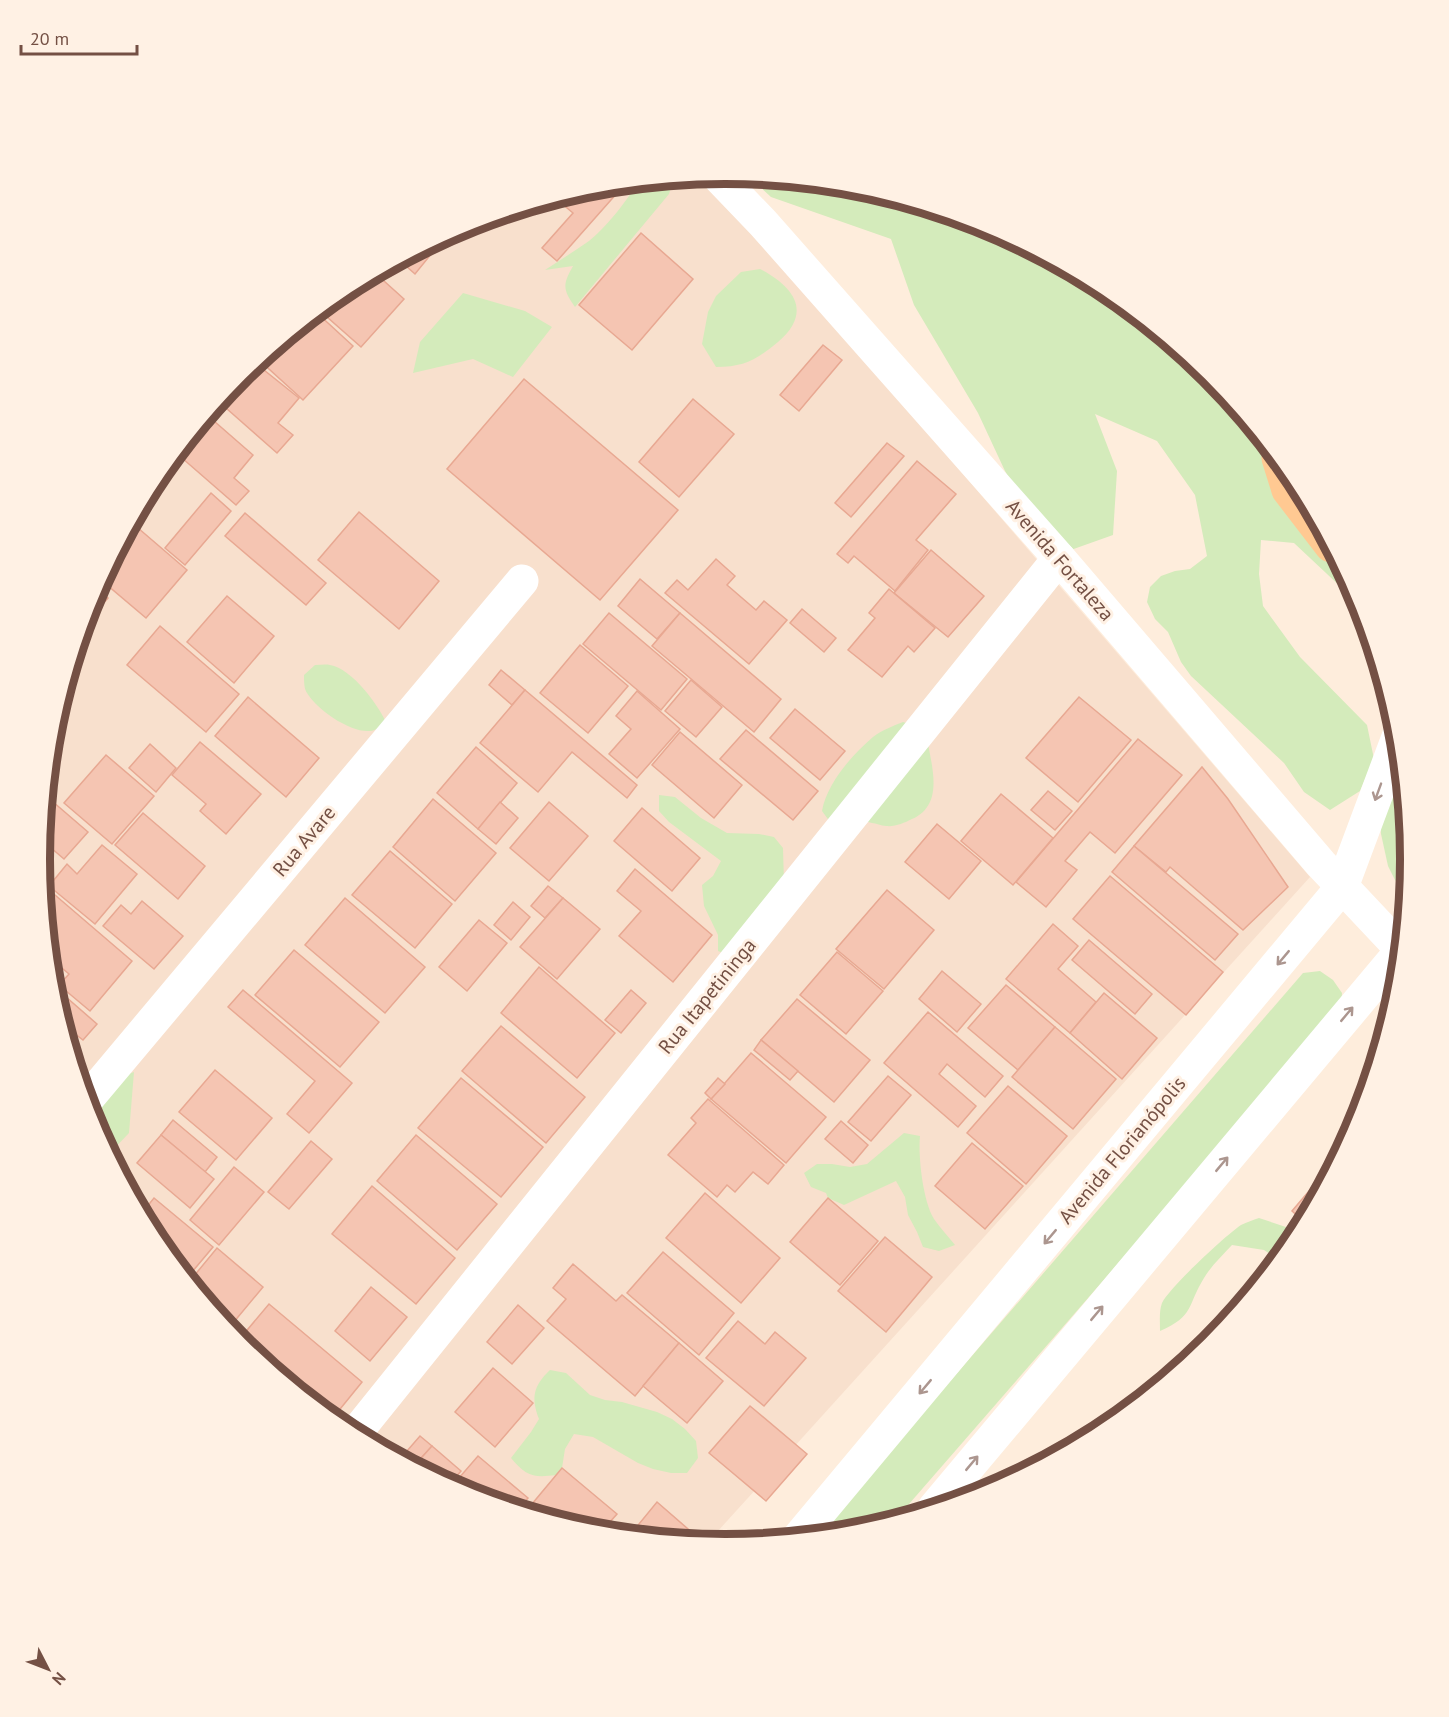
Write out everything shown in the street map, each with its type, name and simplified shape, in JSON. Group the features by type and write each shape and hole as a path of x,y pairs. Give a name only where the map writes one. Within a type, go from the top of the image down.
{"main road":[{"path":"1286,483 1288,490 1299,504"}],"street":[{"name":"Avenida Fortaleza","path":"726,184 763,223 1059,558 1342,887 1394,943"},
{"name":"Rua Itapetininga","path":"361,1427 1059,558"},
{"name":"Rua Avare","path":"92,1094 522,581"},
{"name":"Avenida Florianópolis","path":"806,1529 1342,887 1391,754"},
{"path":"943,1497 1392,961"}],"shaded area":[{"path":"709,184 747,223 1310,877 716,1534 680,1532 593,1521 550,1510 508,1498 426,1464 349,1420 314,1394 279,1366 217,1304 163,1234 140,1196 119,1157 85,1075 62,990 55,947 51,903 51,814 62,727 73,684 85,642 119,560 163,483 217,413 247,381 279,351 349,297 426,253 466,235 508,219 593,196 636,189"}],"green space":[{"path":"758,185 813,189 856,196 941,219 983,235 1023,253 1100,297 1170,351 1202,381 1232,413 1286,483 1330,560 1343,589 1294,543 1261,540 1259,574 1263,606 1300,657 1367,725 1374,759 1360,791 1330,810 1304,792 1284,763 1191,676 1181,662 1168,632 1155,619 1147,602 1150,587 1161,576 1190,569 1207,556 1195,495 1157,441 1095,414 1117,471 1113,535 1068,551 1037,526 1005,471 978,413 914,305 891,239 771,197"},
{"path":"672,186 669,194 575,307 565,286 573,266 545,270 595,236 623,205 632,190"},
{"path":"760,269 790,292 797,310 795,320 789,331 763,354 742,364 716,367 702,344 708,312 716,296 741,272"},
{"path":"463,293 525,311 552,327 513,377 473,359 413,373 420,342"},
{"path":"315,665 330,665 347,673 363,688 386,722 374,730 362,731 326,713 312,700 305,687 304,675"},
{"path":"903,722 922,731 928,743 933,769 933,789 928,806 912,819 893,826 858,822 839,834 822,811 829,790 849,761 873,737"},
{"path":"1395,784 1400,858 1399,884 1388,866 1381,834 1380,819 1391,788"},
{"path":"659,795 675,797 701,818 727,833 774,837 783,848 784,883 733,957 718,951 718,935 704,906 702,885 713,876 721,861 669,822 659,811"},
{"path":"1320,971 1333,980 1342,993 1341,1007 905,1508 856,1521 825,1526 1303,973"},
{"path":"134,1072 129,1133 115,1148 93,1096 104,1083"},
{"path":"904,1133 920,1136 924,1190 930,1211 955,1245 939,1251 923,1247 908,1215 905,1197 896,1181 844,1205 828,1198 826,1193 811,1187 804,1173 817,1164 850,1167 867,1164"},
{"path":"1259,1218 1290,1228 1271,1254 1264,1250 1232,1245 1207,1274 1185,1315 1160,1331 1162,1303 1167,1296 1198,1262 1241,1225"},
{"path":"550,1370 566,1373 590,1395 657,1412 672,1419 696,1441 698,1458 687,1473 671,1473 638,1463 593,1437 574,1434 565,1449 562,1468 556,1475 536,1476 526,1472 511,1458 539,1419 535,1405 535,1393 540,1381"}],"building":[{"path":"618,192 557,261 542,248 573,213 562,204"},
{"path":"641,233 693,279 632,350 579,305"},
{"path":"435,249 415,274 404,265"},
{"path":"381,278 404,299 361,347 325,315"},
{"path":"322,317 353,346 303,400 264,365"},
{"path":"823,345 842,360 799,411 780,395"},
{"path":"261,368 299,398 278,423 293,435 277,453 224,406"},
{"path":"524,379 678,510 600,600 447,469"},
{"path":"693,399 734,434 679,497 639,462"},
{"path":"214,421 253,455 234,478 249,491 236,505 182,458"},
{"path":"887,443 904,456 851,517 835,503"},
{"path":"917,461 956,494 916,540 928,550 895,591 854,556 848,563 837,554"},
{"path":"211,493 231,511 185,565 165,548"},
{"path":"359,512 439,581 399,629 318,560"},
{"path":"245,513 326,583 306,605 225,536"},
{"path":"137,527 187,570 146,618 108,585"},
{"path":"931,550 984,596 948,637 894,593"},
{"path":"716,559 735,576 727,585 756,610 764,601 787,620 749,664 665,593 677,580 688,590"},
{"path":"640,579 680,613 657,639 618,606"},
{"path":"889,589 935,628 914,652 908,646 882,677 848,650 875,618 869,613"},
{"path":"104,594 108,598 97,611"},
{"path":"227,596 274,636 234,683 187,642"},
{"path":"802,609 836,638 824,652 790,623"},
{"path":"609,613 687,679 661,710 583,644"},
{"path":"680,613 781,699 754,732 652,646"},
{"path":"160,626 239,694 206,732 127,665"},
{"path":"580,645 628,686 588,733 540,693"},
{"path":"501,670 525,690 512,705 489,685"},
{"path":"691,680 722,707 696,737 665,711"},
{"path":"525,690 637,785 627,798 572,752 538,792 480,743"},
{"path":"637,691 680,729 637,778 609,754 631,729 616,716"},
{"path":"248,697 319,758 286,797 215,736"},
{"path":"1079,697 1131,740 1078,802 1026,758"},
{"path":"795,709 845,751 820,780 770,738"},
{"path":"746,730 818,791 793,820 720,759"},
{"path":"680,732 742,785 714,818 652,765"},
{"path":"1138,739 1182,775 1115,853 1090,832 1065,861 1077,870 1046,907 1016,882"},
{"path":"200,742 261,794 226,834 200,811 206,804 172,775"},
{"path":"150,744 176,768 156,792 129,768"},
{"path":"476,747 517,783 478,829 437,793"},
{"path":"106,755 154,796 112,844 64,803"},
{"path":"1202,767 1228,799 1288,887 1243,930 1170,867 1166,872 1134,846"},
{"path":"1048,791 1072,811 1055,830 1031,810"},
{"path":"1001,794 1053,838 1013,885 961,841"},
{"path":"433,799 496,853 455,901 393,847"},
{"path":"52,801 88,832 64,859 50,847"},
{"path":"500,802 518,818 496,844 478,829"},
{"path":"549,802 588,836 549,881 510,848"},
{"path":"642,808 700,858 672,891 614,841"},
{"path":"143,813 205,866 178,899 115,845"},
{"path":"937,824 981,861 949,899 905,862"},
{"path":"102,845 137,874 95,924 51,887 51,884 67,864 77,874"},
{"path":"1134,846 1238,934 1215,960 1112,872"},
{"path":"390,851 452,904 415,948 352,895"},
{"path":"635,869 712,935 673,982 619,936 641,911 617,891"},
{"path":"1110,876 1223,972 1186,1015 1073,919"},
{"path":"548,886 563,898 545,918 531,906"},
{"path":"887,890 934,930 884,989 836,949"},
{"path":"51,891 132,961 90,1011 62,987 61,983 69,974 58,965"},
{"path":"345,898 425,967 385,1013 305,945"},
{"path":"563,898 600,929 557,979 520,947"},
{"path":"142,901 183,936 154,969 103,926 121,905 131,914"},
{"path":"513,902 530,917 511,940 494,925"},
{"path":"479,920 507,943 467,991 439,967"},
{"path":"1053,924 1078,946 1058,969 1096,1002 1070,1033 1006,979"},
{"path":"1089,940 1152,994 1135,1014 1072,960"},
{"path":"294,950 379,1022 340,1067 255,995"},
{"path":"837,952 883,991 846,1034 800,995"},
{"path":"539,967 615,1033 577,1078 501,1013"},
{"path":"942,971 981,1004 957,1032 919,999"},
{"path":"1006,985 1055,1027 1018,1070 968,1028"},
{"path":"243,990 352,1083 309,1133 287,1114 315,1081 228,1007"},
{"path":"631,990 646,1003 621,1033 605,1020"},
{"path":"1104,993 1157,1038 1122,1079 1070,1033"},
{"path":"63,994 97,1024 83,1040 73,1032"},
{"path":"797,999 870,1060 834,1102 761,1040"},
{"path":"928,1012 1003,1076 985,1097 947,1064 939,1074 976,1106 958,1127 884,1063"},
{"path":"501,1026 585,1097 546,1143 462,1071"},
{"path":"1055,1027 1116,1079 1073,1129 1012,1077"},
{"path":"761,1040 798,1071 790,1080 754,1050"},
{"path":"751,1053 826,1117 786,1163 711,1099"},
{"path":"215,1070 272,1118 236,1160 179,1112"},
{"path":"888,1076 911,1095 871,1141 848,1122"},
{"path":"461,1078 543,1147 501,1197 418,1128"},
{"path":"718,1078 725,1084 711,1099 705,1093"},
{"path":"1008,1086 1067,1136 1026,1184 967,1133"},
{"path":"708,1099 784,1165 768,1184 753,1172 735,1192 727,1185 717,1197 668,1155 696,1123 691,1118"},
{"path":"173,1120 217,1157 205,1172 161,1135"},
{"path":"841,1121 868,1145 853,1163 825,1139"},
{"path":"161,1135 214,1179 190,1208 137,1163"},
{"path":"416,1135 497,1204 457,1250 377,1181"},
{"path":"311,1141 332,1159 289,1209 268,1192"},
{"path":"972,1143 1023,1186 985,1229 935,1186"},
{"path":"234,1167 264,1192 219,1245 190,1220"},
{"path":"1316,1183 1297,1216 1292,1211"},
{"path":"372,1186 455,1258 416,1304 332,1234"},
{"path":"705,1193 780,1258 741,1303 666,1238"},
{"path":"154,1198 213,1247 192,1272 163,1234 147,1207"},
{"path":"828,1198 878,1241 840,1285 790,1242"},
{"path":"885,1237 932,1277 886,1332 838,1291"},
{"path":"217,1248 263,1287 234,1322 194,1276"},
{"path":"663,1252 734,1313 699,1355 627,1293"},
{"path":"573,1264 616,1301 622,1295 679,1343 635,1396 547,1321 566,1299 553,1288"},
{"path":"371,1287 407,1317 370,1361 335,1331"},
{"path":"269,1304 362,1382 338,1412 279,1366 244,1333"},
{"path":"518,1305 544,1328 512,1364 487,1342"},
{"path":"738,1321 765,1344 775,1332 806,1358 764,1406 706,1358"},
{"path":"679,1343 723,1381 687,1423 643,1386"},
{"path":"493,1368 533,1403 495,1447 455,1412"},
{"path":"750,1406 807,1454 766,1501 709,1453"},
{"path":"420,1436 432,1446 419,1460 405,1453"},
{"path":"432,1446 461,1471 456,1477 419,1460"},
{"path":"478,1456 528,1498 524,1503 458,1479"},
{"path":"562,1468 617,1514 609,1524 531,1505"},
{"path":"657,1502 692,1533 680,1532 636,1528"}]}
